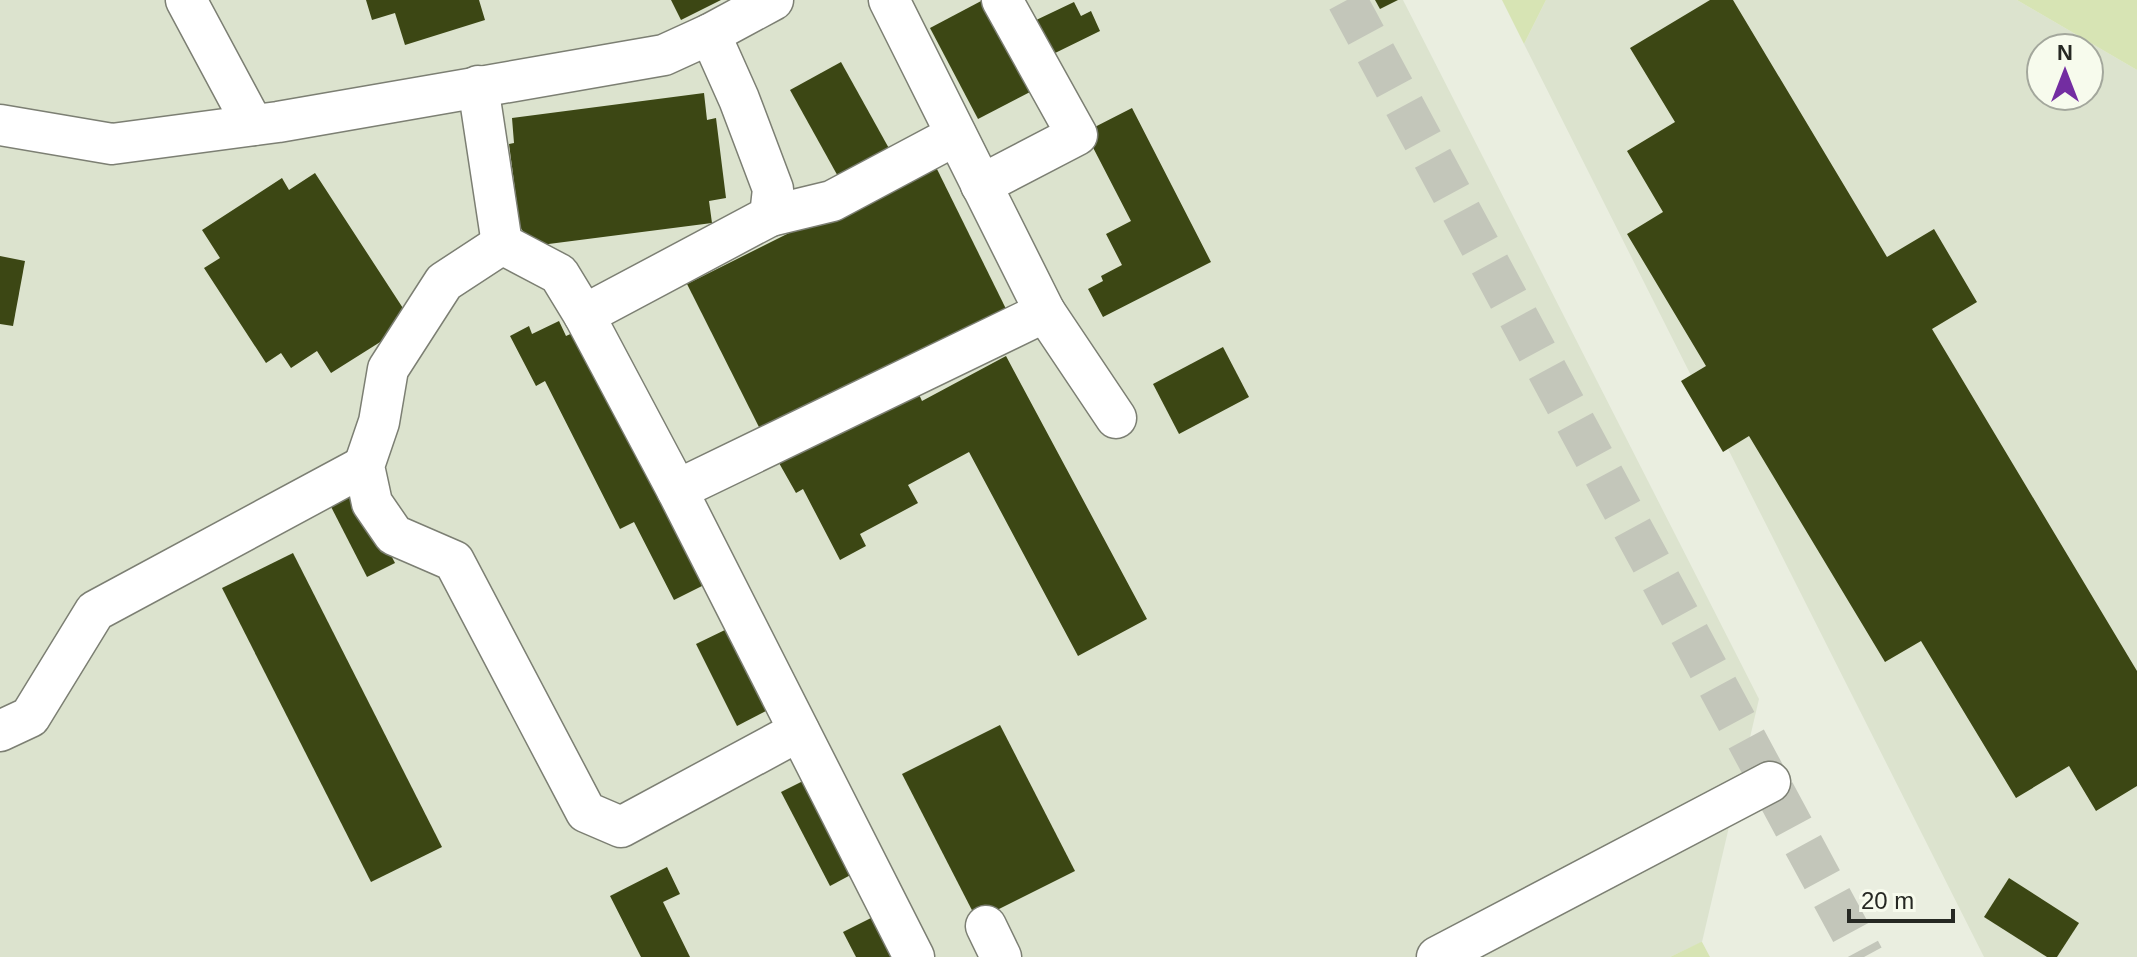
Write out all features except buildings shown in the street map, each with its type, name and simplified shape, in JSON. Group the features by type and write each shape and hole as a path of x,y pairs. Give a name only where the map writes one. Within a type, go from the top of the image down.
{"lane":[{"path":"186,0 253,125"},
{"path":"0,125 112,144 253,125 664,55 773,0"},
{"path":"889,0 1045,312 1116,418"},
{"path":"981,185 1077,135 1002,0"},
{"path":"710,34 773,189 770,216"},
{"path":"478,86 502,244"},
{"path":"584,315 770,216 832,201 956,135"},
{"path":"502,244 559,274 584,315 677,490 914,957"},
{"path":"502,244 444,282 388,369 379,422 364,466 372,503 394,535 454,561 586,812 621,827 799,731"},
{"path":"677,490 1045,312"},
{"path":"0,731 30,717 95,611 364,466"},
{"path":"1437,957 1770,782"}],"shaded area":[{"path":"0,0 1403,0 1759,699 1702,942 1670,957 0,957"},
{"path":"1546,0 2017,0 2072,32 2025,32 2025,112 2105,112 2105,51 2137,70 2137,957 1984,957 1524,44"}],"green space":[{"path":"1502,0 1546,0 1524,44"},
{"path":"2017,0 2137,0 2137,70 2105,51 2105,32 2072,32"},
{"path":"1701,942 1710,957 1670,957"}],"tunnel":[{"path":"1347,0 1864,957"}]}
